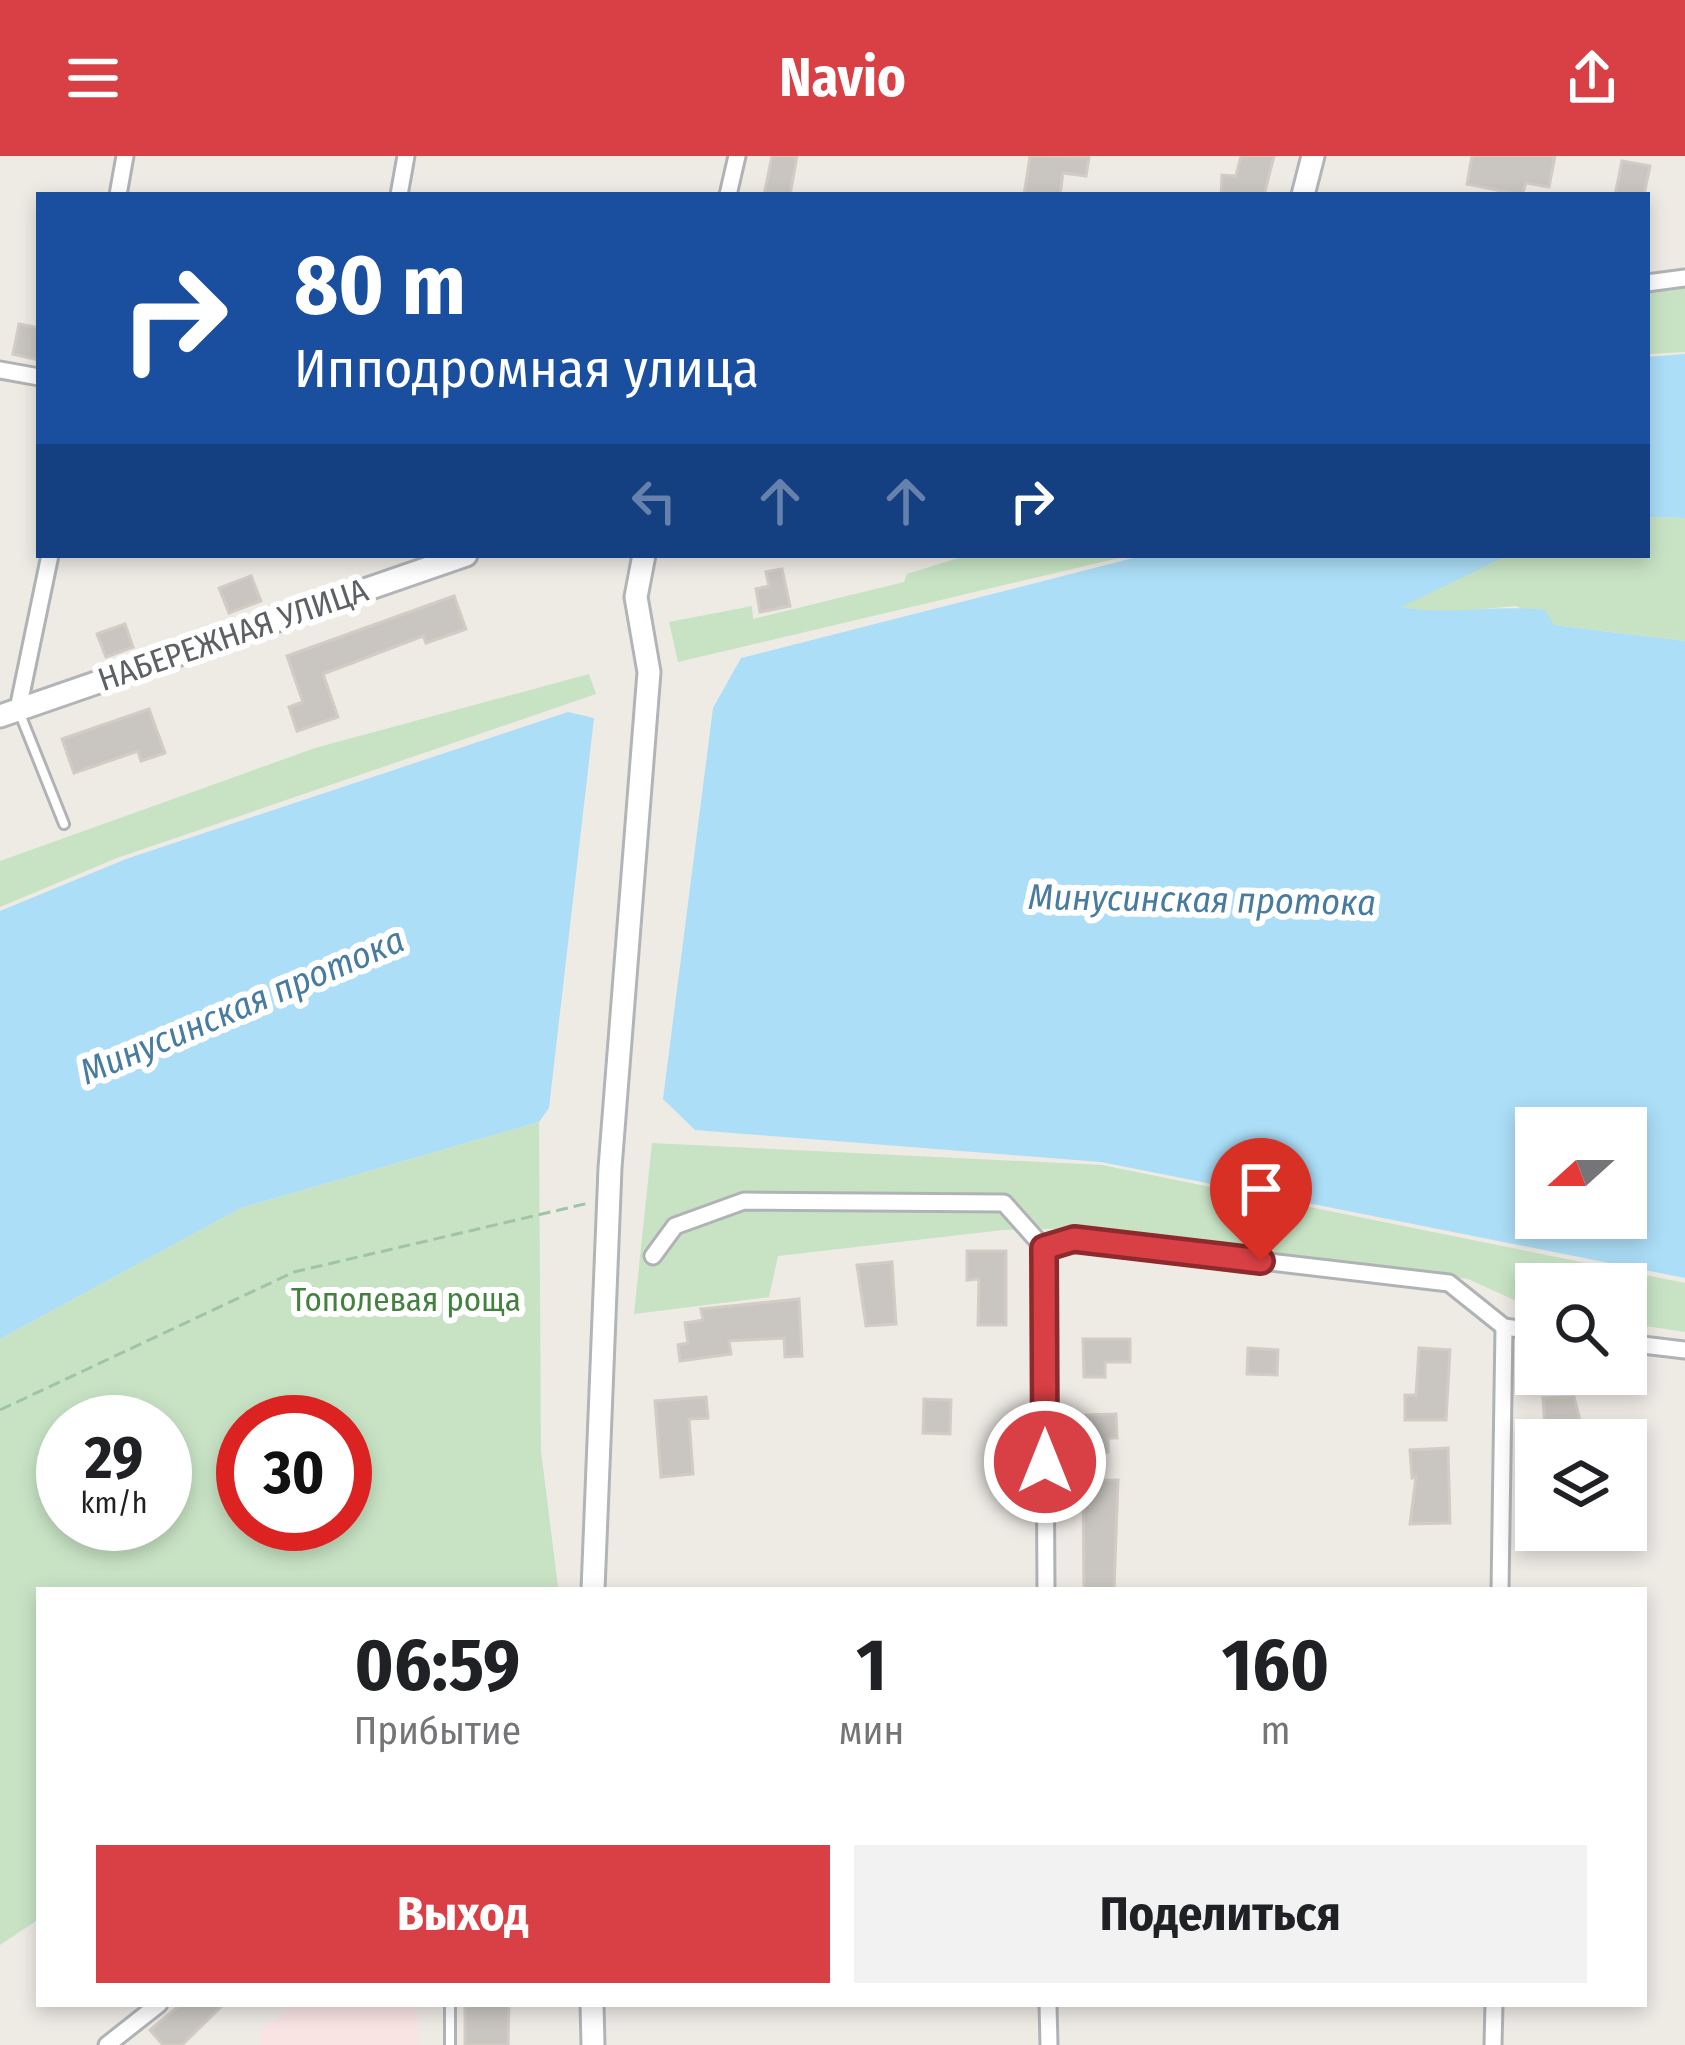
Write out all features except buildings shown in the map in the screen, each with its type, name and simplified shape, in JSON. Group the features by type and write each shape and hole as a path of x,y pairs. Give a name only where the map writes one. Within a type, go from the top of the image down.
{"street":[{"path":"119,192 125,156"},
{"path":"400,192 406,156"},
{"path":"729,192 736,156"},
{"path":"1305,192 1312,156"},
{"path":"1650,283 1685,278"},
{"path":"0,370 36,376"},
{"path":"9,713 49,558"},
{"name":"НАБЕРЕЖНАЯ УЛИЦА","path":"9,713 457,558"},
{"path":"593,1587 608,1199 649,672 636,596 643,558"},
{"path":"653,1256 675,1226 744,1201 1004,1203 1044,1248 1046,1587"},
{"path":"1044,1248 1074,1239 1449,1283 1504,1328 1515,1329"},
{"path":"1500,1587 1504,1328"},
{"path":"1647,1345 1685,1350"},
{"path":"106,2045 154,2007"},
{"path":"592,2007 593,2045"},
{"path":"1048,2007 1049,2045"},
{"path":"1493,2045 1494,2007"}],"lane":[{"path":"9,713 64,824"},
{"path":"450,2007 451,2045"}],"path":[{"path":"0,1410 294,1272 608,1199"}],"shaded area":[{"path":"292,2007 417,2007 418,2045 260,2045 260,2031"}],"green space":[{"path":"1685,288 1685,352 1650,354 1650,289"},
{"path":"1650,517 1685,518 1685,641 1554,625 1516,606 1440,613 1398,607 1503,558 1650,558"},
{"path":"958,558 1119,558 678,662 669,622 752,606 753,619 904,582 907,574"},
{"path":"589,674 596,694 117,858 0,907 0,861 315,748"},
{"name":"Тополевая роща","path":"539,1122 541,1451 558,1587 36,1587 36,1921 0,1945 0,1339 241,1208"},
{"path":"652,1143 1102,1165 1586,1263 1515,1263 1515,1300 1468,1279 1100,1228 1003,1230 778,1256 769,1297 634,1314"},
{"path":"1647,1275 1685,1283 1685,1332 1647,1326"}],"water":[{"path":"1685,354 1685,518 1650,517 1650,357"},
{"name":"Минусинская протока","path":"1133,558 1503,558 1401,607 1545,610 1554,625 1685,641 1685,1278 1647,1270 1647,1263 1609,1263 1101,1162 695,1130 663,1099 713,708 741,658"},
{"name":"Минусинская протока","path":"568,712 594,718 549,1108 539,1122 241,1208 0,1339 0,911 126,859"}],"route":[{"path":"1045,1462 1044,1248 1074,1239 1261,1261"}]}
